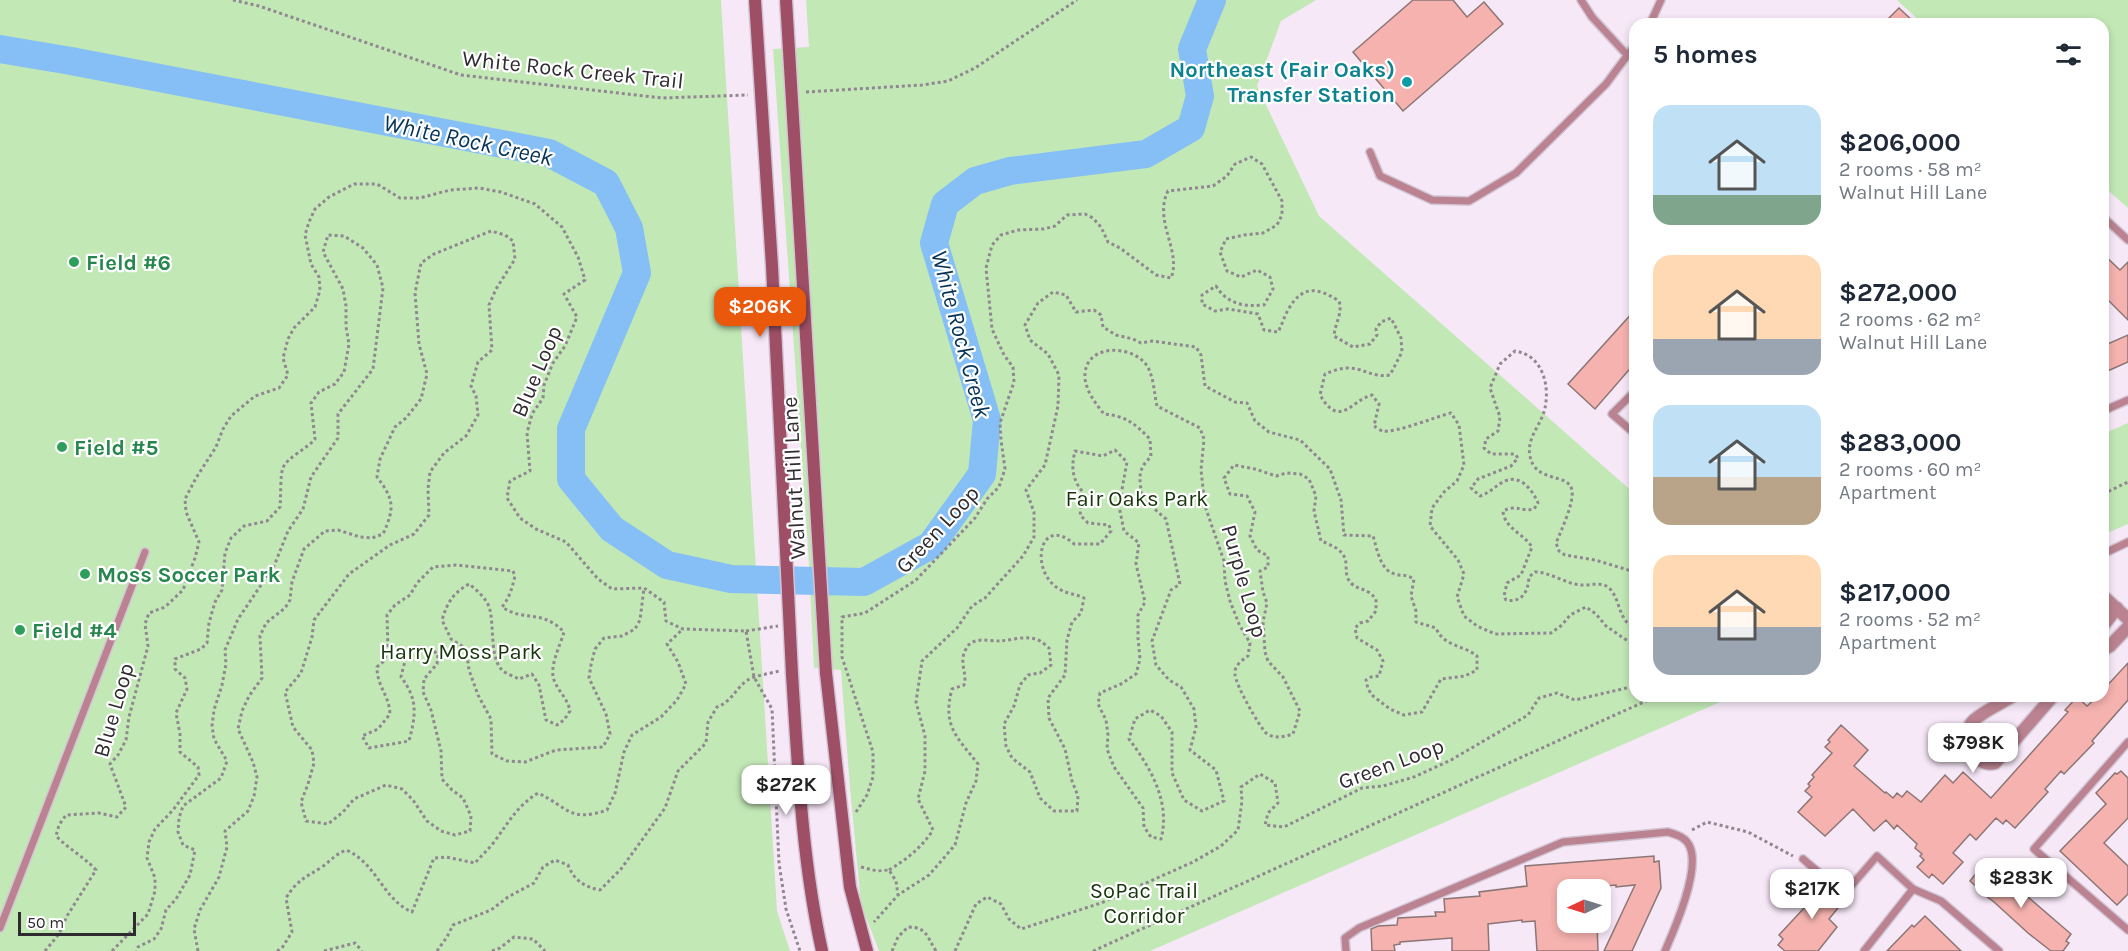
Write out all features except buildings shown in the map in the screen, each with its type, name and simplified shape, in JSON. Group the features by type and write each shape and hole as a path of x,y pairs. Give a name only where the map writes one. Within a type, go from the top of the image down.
{"main road":[{"name":"Walnut Hill Lane","path":"755,0 772,266 801,814 806,859 822,951"},
{"name":"Walnut Hill Lane","path":"786,0 826,673 850,887 867,951"}],"street":[{"path":"2109,602 2128,619"},
{"path":"2109,618 2116,608"},
{"path":"2109,647 2128,627"},
{"path":"2004,702 1972,722 1968,731 1967,741 1972,753 1983,763 1989,765 1995,763 2048,702"}],"lane":[{"path":"1370,152 1380,176 1432,200 1469,201 1516,173 1606,84 1628,56 1592,17 1581,0"},
{"path":"1653,18 1661,0"},
{"path":"2109,223 2128,240"},
{"path":"1629,397 1612,414 1629,429"},
{"path":"2109,408 2128,400"},
{"path":"2109,551 2128,542"},
{"path":"0,928 145,552"},
{"path":"2128,742 2034,849 2128,930"},
{"path":"1346,951 1345,938 1359,928 1563,842 1668,832 1681,836 1690,846 1692,864 1682,912 1665,951"},
{"path":"1803,859 1844,894 1877,856 1913,889 1941,901 1999,951"},
{"path":"1864,951 1913,889"}],"path":[{"name":"White Rock Creek Trail","path":"233,0 259,6 461,75 662,98 750,95"},
{"path":"796,92 922,85 948,81 975,68 1077,0"},
{"name":"Green Loop","path":"856,813 867,795 873,777 873,752 842,657 842,617 866,614 916,580 975,518 987,499 999,487 1005,469 1000,423 1014,382 1013,367 1004,355 992,329 986,268 993,245 1001,235 1018,230 1044,229 1055,226 1067,215 1085,214 1093,218 1101,227 1108,242 1120,248 1156,275 1171,278 1176,267 1163,212 1163,200 1168,191 1213,186 1227,176 1235,164 1251,157 1262,164 1282,201 1282,215 1277,225 1263,233 1226,239 1220,252 1227,271 1241,277 1257,270 1270,277 1273,289 1264,305 1253,306 1229,301 1216,286 1202,296 1202,304 1215,311 1228,309 1258,314 1264,330 1278,332 1287,311 1295,300 1305,291 1316,290 1339,301 1341,309 1334,328 1334,336 1353,347 1370,344 1377,335 1376,329 1381,322 1391,318 1401,338 1402,352 1390,375 1379,377 1355,369 1336,369 1325,374 1320,395 1326,405 1333,410 1344,411 1354,407 1361,398 1372,395 1378,404 1374,426 1382,431 1400,429 1451,413 1459,425 1464,465 1457,481 1444,492 1432,508 1430,526 1458,560 1464,574 1457,597 1464,616 1477,626 1495,634 1551,633 1562,626 1570,615 1586,607 1596,614 1606,626 1629,642"},
{"name":"Blue Loop","path":"45,951 59,934 67,916 96,870 78,852 68,848 56,836 59,825 66,815 99,813 117,817 126,807 110,764 126,740 129,717 148,646 145,624 149,613 165,607 183,590 195,558 199,542 186,512 185,499 216,447 231,416 255,396 279,388 288,375 282,358 288,339 294,328 315,308 320,290 319,277 311,264 305,236 315,209 339,190 354,184 377,184 400,198 420,198 450,190 479,188 501,192 535,204 562,227 578,256 585,280 564,294 577,317 565,346 553,363 544,385 543,398 532,414 527,433 530,471 510,481 507,498 520,518 536,529 566,542 598,579 612,589 644,588"},
{"path":"198,951 194,929 200,910 219,877 227,847 225,831 248,811 254,796 255,769 238,729 242,711 249,696 262,678 260,636 266,623 285,608 290,600 292,582 304,549 325,531 338,530 372,538 383,534 391,508 389,493 377,477 380,459 395,427 406,418 421,399 427,374 419,344 415,293 421,263 434,254 491,231 505,235 513,241 515,259 489,305 492,350 478,362 471,386 476,396 478,415 466,436 444,453 430,472 429,515 414,534 390,545 350,574 314,620 312,637 301,673 285,692 293,727 312,750 314,763 301,802 306,821 328,824 354,799 386,785 402,789 413,800 427,821 441,831 455,835 470,831 471,816 463,798 442,778 441,751 431,710 423,692 424,678 437,664 438,654 427,646 416,647 405,656 401,676 410,689 414,703 413,727 409,741 369,748 362,736 378,729 390,714 390,703 377,680 377,667 384,661 388,650 387,615 395,605 410,595 417,583 433,567 456,565 513,571 515,576 513,588 502,607 509,612 545,618 564,632 554,662 553,678 569,704 570,711 557,725 546,720 539,685 532,674 519,678 503,671 497,662 490,609 480,593 469,584 458,590 447,603 442,620 451,639 462,646 467,655 469,670 483,708 491,719 492,754 507,761 525,762 556,750 603,747 610,734 606,714 589,678 595,649 604,638 622,636 635,628 640,620 644,588 664,602 666,621 682,629 746,631 754,677 772,709 779,863 786,909 800,951"},
{"path":"112,951 148,914 155,891 155,878 147,858 149,842 155,829 173,810 199,775 198,767 180,752 180,734 176,713 187,689 185,678 175,669 175,659 201,649 207,644 215,602 222,590 225,553 231,538 244,526 267,521 280,507 283,468 292,458 307,448 315,438 311,403 319,392 334,384 344,372 350,344 346,327 346,306 343,289 323,252 328,235 344,236 363,248 377,265 383,288 373,369 338,414 338,438 311,477 303,509 288,531 274,566 238,619 229,640 225,650 226,664 212,726 214,739 227,760 221,778 183,806 178,818 178,832 183,845 195,850 190,875 176,899 166,910 161,929 154,939 136,951"},
{"name":"Purple Loop","path":"889,870 906,860 922,846 933,830 918,799 925,771 925,736 916,702 922,661 957,628 972,606 986,598 1023,556 1034,537 1034,512 1026,490 1045,465 1058,406 1059,375 1048,354 1030,340 1024,325 1038,303 1053,292 1066,295 1077,312 1094,310 1101,315 1103,327 1116,335 1141,343 1152,341 1196,347 1201,355 1205,386 1235,402 1247,403 1255,421 1269,432 1300,440 1330,469 1341,500 1344,535 1373,536 1383,567 1394,574 1405,574 1414,579 1411,596 1416,611 1416,622 1436,628 1439,636 1456,646 1467,648 1477,656 1477,670 1465,676 1441,679 1422,712 1404,715 1390,709 1373,696 1368,690 1366,680 1371,676 1378,676 1383,661 1377,650 1357,638 1355,628 1359,623 1368,621 1376,610 1376,599 1369,590 1353,585 1348,578 1347,558 1336,546 1321,541 1314,511 1316,496 1309,479 1300,474 1286,473 1276,476 1234,465 1224,478 1230,495 1247,496 1256,512 1250,536 1257,549 1268,556 1268,567 1260,572 1267,603 1263,622 1265,652 1268,661 1283,677 1300,711 1293,734 1281,738 1266,733 1246,705 1235,674 1239,663 1248,656 1250,643 1230,601 1225,581 1224,561 1204,506 1201,470 1204,439 1200,428 1157,406 1150,372 1144,362 1129,353 1113,349 1097,354 1088,364 1085,378 1092,398 1104,414 1121,415 1150,439 1151,457 1142,465 1140,473 1142,498 1166,519 1180,584 1171,590 1152,640 1156,665 1169,680 1180,687 1194,709 1196,727 1190,750 1216,770 1224,801 1202,811 1184,800 1172,773 1172,732 1161,716 1150,710 1135,719 1129,738 1155,780 1164,827 1161,839 1151,837 1144,827 1143,808 1114,767 1107,749 1106,720 1098,704 1100,693 1121,684 1136,674 1140,659 1138,615 1145,602 1136,564 1139,543 1124,531 1119,506 1127,462 1115,450 1104,456 1075,451 1072,464 1075,482 1083,492 1080,515 1088,523 1109,525 1111,531 1100,544 1074,544 1067,537 1055,535 1047,538 1040,549 1041,563 1046,575 1060,590 1084,598 1081,613 1072,622 1067,640 1065,675 1048,698 1049,718 1065,749 1078,796 1077,811 1054,811 1040,798 1030,772 1012,758 1006,746 1004,724 1014,706 1020,686 1028,675 1040,673 1051,665 1049,648 1038,640 1016,638 974,641 966,647 961,665 966,680 964,685 952,689 948,711 950,726 978,765 976,781 966,803 956,846 929,875 898,895"},
{"path":"1629,570 1595,560 1565,555 1559,551 1556,543 1567,514 1572,491 1569,483 1541,474 1533,465 1529,447 1545,408 1545,385 1542,370 1537,362 1526,352 1515,351 1500,364 1490,388 1500,417 1498,431 1486,439 1484,448 1491,454 1515,454 1518,458 1511,466 1478,478 1471,488 1480,496 1490,493 1507,480 1515,480 1534,492 1538,503 1534,509 1518,507 1503,511 1504,518 1513,529 1528,540 1532,547 1524,570 1521,575 1507,583 1504,596 1506,600 1514,602 1521,599 1528,586 1529,577 1535,572 1581,585 1601,584 1611,590 1620,613 1629,623"},
{"path":"2109,491 2128,482"},
{"path":"277,951 282,948 292,933 286,898 294,884 323,866 335,855 346,850 375,872 381,885 401,907 412,912 434,858 446,856 475,864 493,844 508,819 525,801 538,793 551,799 560,808 578,815 593,815 607,810 615,793 624,752 632,735 661,717 677,700 686,684 667,644 682,629"},
{"path":"439,950 453,925 491,910 508,897 534,883 543,867 555,860 568,865 572,875 587,887 600,890 621,869 665,808 678,771 706,743 708,722 717,707 726,704 746,681 754,677"},
{"name":"Green Loop","path":"955,951 976,904 987,897 1000,904 1009,919 1021,929 1101,903 1193,862 1221,846 1238,830 1242,801 1241,787 1260,774 1275,783 1278,804 1268,813 1265,825 1284,827 1362,788 1383,786 1414,777 1450,760 1528,715 1539,698 1557,693 1575,700 1629,687"},
{"path":"1093,951 1644,702"},
{"path":"1681,836 1707,822 1748,832 1795,858 1803,859"},
{"path":"856,861 861,868 877,871 889,870 896,881 898,895 874,922 873,930"},
{"path":"892,951 898,937 908,927 918,927 925,932 936,951"},
{"path":"492,951 514,938 533,939 545,951"},
{"path":"324,951 355,943 362,951"}],"green space":[{"name":"Harry Moss Park","path":"0,0 721,0 777,911 790,951 0,951"},
{"name":"Fair Oaks Park","path":"806,0 1316,0 1281,21 1257,86 1319,216 1629,489 1629,702 1720,702 1150,951 879,951 861,904 841,670 814,668 808,547 773,49 809,47"},
{"path":"1897,0 2128,0 2128,208 2109,191 2109,18 1916,18"},
{"path":"2128,423 2128,524 2109,532 2109,431"}],"waterway":[{"name":"White Rock Creek","path":"0,49 549,153 606,183 629,228 637,273 571,429 571,479 612,529 667,565 731,579 864,582 931,545 982,474 987,420 934,243 945,204 975,181 1010,171 1146,154 1191,128 1200,96 1192,49 1212,0"}],"place":[{"name":"Northeast (Fair Oaks) Transfer Station","path":"1407,82"},
{"name":"Field #6","path":"74,262"},
{"name":"Field #5","path":"62,447"},
{"name":"Moss Soccer Park","path":"85,574"},
{"name":"Field #4","path":"20,630"}],"park label":[{"name":"SoPac Trail Corridor","path":"1144,902"}]}
